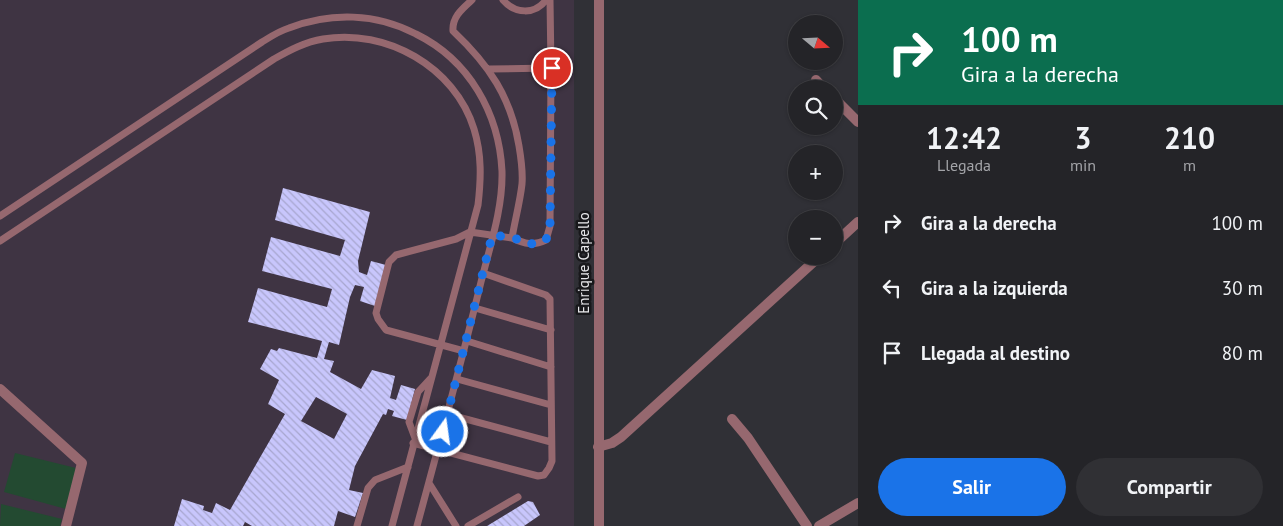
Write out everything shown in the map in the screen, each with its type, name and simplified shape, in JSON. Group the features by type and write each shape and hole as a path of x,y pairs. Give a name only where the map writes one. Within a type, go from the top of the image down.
{"street":[{"name":"Enrique Capello","path":"598,526 599,0"},
{"path":"843,107 858,122"},
{"path":"843,236 858,222"},
{"path":"598,447 612,443 621,437 810,265"},
{"path":"0,389 82,463 66,526"},
{"path":"732,419 748,438 808,526"},
{"path":"818,526 858,503"}],"lane":[{"path":"472,0 452,23 453,31 488,69 510,107 521,160 522,183 512,238"},
{"path":"503,0 512,8 521,11 530,11 538,8 548,0"},
{"path":"464,351 386,330 381,325 376,313 389,262 396,255 456,239 470,232 512,238 525,244 537,244 546,240 550,226 552,68 548,0"},
{"path":"0,216 262,42 287,28 305,22 341,16 361,17 398,25 438,46 460,67 482,96 498,142 502,171 500,201 467,342 417,526"},
{"path":"0,241 274,58 293,48 306,43 341,37 367,40 397,48 427,65 442,77 465,108 474,128 479,151 481,178 478,205 392,526"},
{"path":"488,69 552,68"},
{"path":"414,440 438,451 538,476 544,475 552,461 551,303 546,295 483,273"},
{"path":"475,308 551,330"},
{"path":"467,342 551,366"},
{"path":"457,379 551,405"},
{"path":"447,414 552,442"},
{"path":"357,526 371,483 408,467"},
{"path":"429,483 456,526"},
{"path":"468,526 518,497"}],"shaded area":[{"path":"0,0 574,0 574,526 0,526"}],"green space":[{"path":"15,453 76,468 66,509 4,492"},
{"path":"1,504 62,519 60,526 0,526"}],"building":[{"path":"283,188 370,212 358,261 359,272 367,275 371,261 386,265 375,306 360,301 364,287 355,285 350,297 339,345 329,342 324,359 334,361 330,372 361,389 372,370 395,376 390,398 396,400 401,385 415,389 407,420 392,416 394,411 388,409 386,415 383,414 355,466 349,490 363,493 355,517 338,511 334,526 252,526 245,522 243,526 174,526 182,499 204,506 203,510 212,513 216,503 230,510 285,414 268,404 279,380 260,369 271,349 277,351 279,348 317,358 322,341 248,322 258,288 327,307 332,289 262,271 271,237 340,256 345,240 275,220","holes":["316,397 347,414 334,439 301,421"]},
{"path":"528,501 533,502 540,515 524,526 487,526"}],"route":[{"path":"443,432 492,236 512,238 525,244 537,244 546,240 550,226 552,68"}]}
